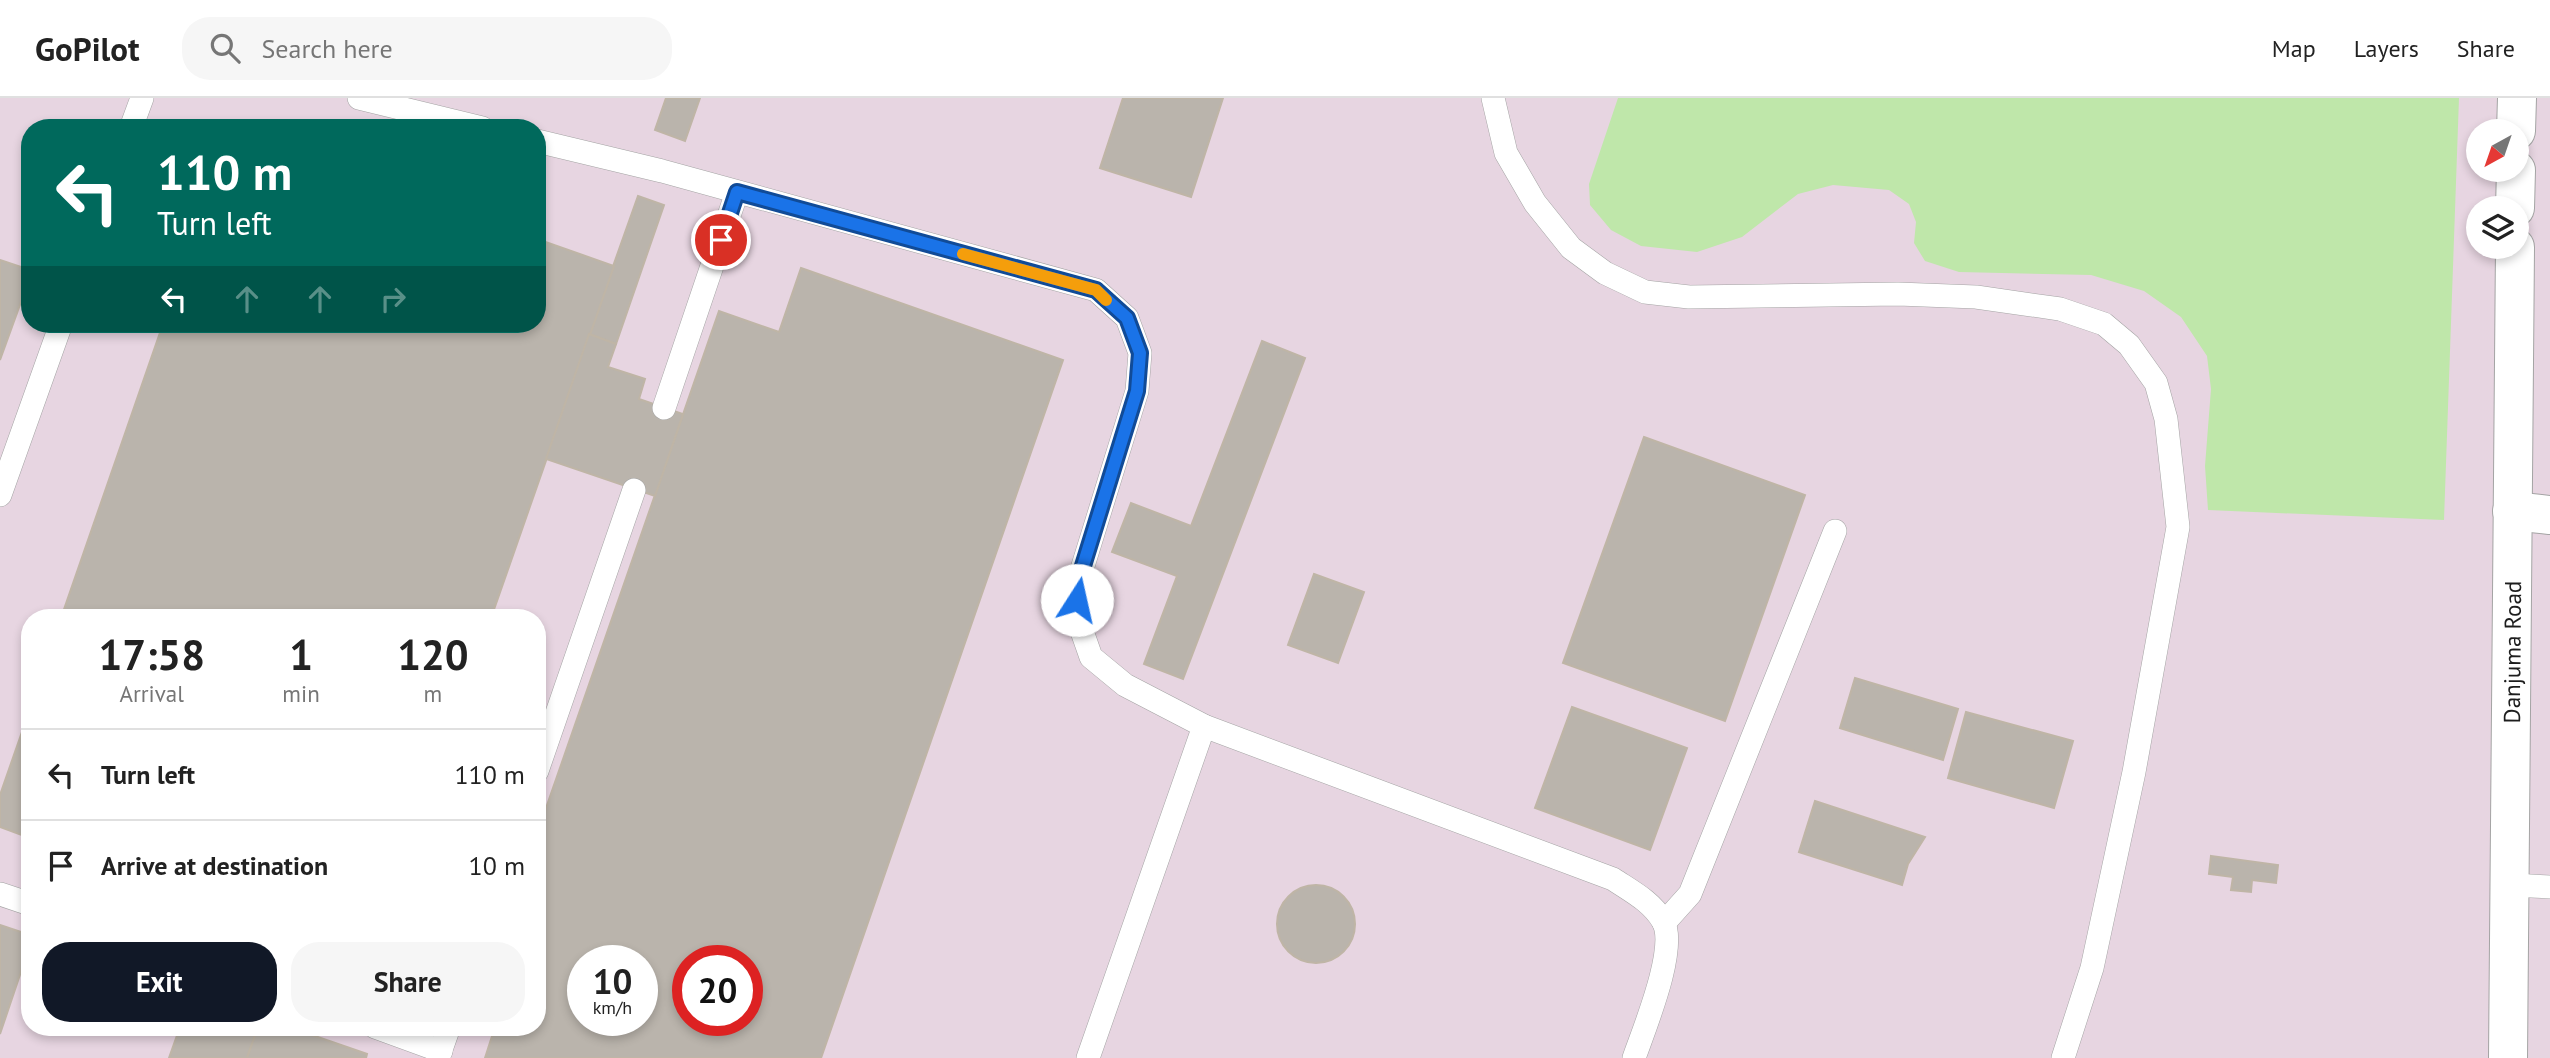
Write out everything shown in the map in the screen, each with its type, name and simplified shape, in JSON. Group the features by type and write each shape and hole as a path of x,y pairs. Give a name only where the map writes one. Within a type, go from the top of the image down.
{"street":[{"path":"2516,119 2517,98"},
{"name":"Danjuma Road","path":"2508,1058 2515,259"},
{"path":"2512,511 2550,515"}],"lane":[{"path":"134,119 142,98"},
{"path":"359,98 445,119"},
{"path":"1493,98 1506,153 1535,203 1571,248 1605,273 1645,292 1689,297 1898,294 1976,297 2060,309 2104,324 2129,345 2156,383 2166,419 2178,527 2134,772 2092,968 2063,1058"},
{"path":"546,143 737,192 1096,290 1127,318 1140,353 1137,391 1078,582 1077,617 1091,657 1125,685 1203,726 1613,879 1647,901 1664,923 1665,954 1658,992 1634,1058"},
{"path":"664,408 737,192"},
{"path":"0,495 58,333"},
{"path":"546,745 635,490"},
{"path":"1664,923 1690,894 1835,531"},
{"path":"1088,1058 1203,726"},
{"path":"2510,885 2550,887"},
{"path":"0,894 21,901"},
{"path":"396,1036 439,1054 446,1036"}],"shaded area":[{"path":"0,98 2550,98 2550,1058 0,1058"}],"green space":[{"path":"1618,98 2459,98 2444,520 2208,510 2205,466 2211,389 2207,356 2181,317 2144,291 2091,275 1959,272 1925,261 1914,243 1916,222 1909,204 1889,190 1833,185 1798,194 1742,237 1697,252 1641,246 1611,230 1590,205 1589,184"}],"building":[{"path":"666,98 700,98 685,141 655,130"},
{"path":"1123,98 1223,98 1191,197 1100,168"},
{"path":"638,196 664,205 616,344 589,334"},
{"path":"546,242 614,266 494,609 64,609 160,333 546,333"},
{"path":"0,260 21,267 21,302 0,360"},
{"path":"801,268 1063,360 821,1058 485,1058 492,1036 546,1036 546,808 719,311 779,332"},
{"path":"589,334 616,344 608,367 645,379 639,399 683,414 655,496 546,459"},
{"path":"1262,341 1305,358 1183,679 1144,664 1177,576 1112,552 1131,503 1191,526"},
{"path":"1644,437 1805,495 1725,721 1563,663"},
{"path":"1314,574 1364,592 1338,663 1288,645"},
{"path":"1855,678 1958,709 1943,760 1840,728"},
{"path":"1572,707 1687,748 1650,850 1535,808"},
{"path":"1966,712 2073,741 2054,808 1948,778"},
{"path":"21,735 21,835 0,827 0,795"},
{"path":"1815,801 1925,837 1908,864 1902,885 1799,852"},
{"path":"2211,856 2278,865 2276,883 2252,880 2251,892 2231,890 2233,877 2209,874"},
{"path":"1308,885 1324,885 1338,891 1349,902 1355,916 1355,932 1349,946 1338,957 1324,963 1308,963 1294,957 1283,946 1277,932 1277,916 1283,902 1294,891"},
{"path":"0,925 21,932 21,972 0,1034"},
{"path":"177,1036 255,1036 247,1058 169,1058"},
{"path":"255,1036 315,1036 367,1054 366,1058 247,1058"}],"slow traffic":[{"path":"963,254 1096,290 1106,300"}],"route":[{"path":"721,240 737,192 1096,290 1127,318 1140,353 1137,391 1078,582 1077,600"}]}
